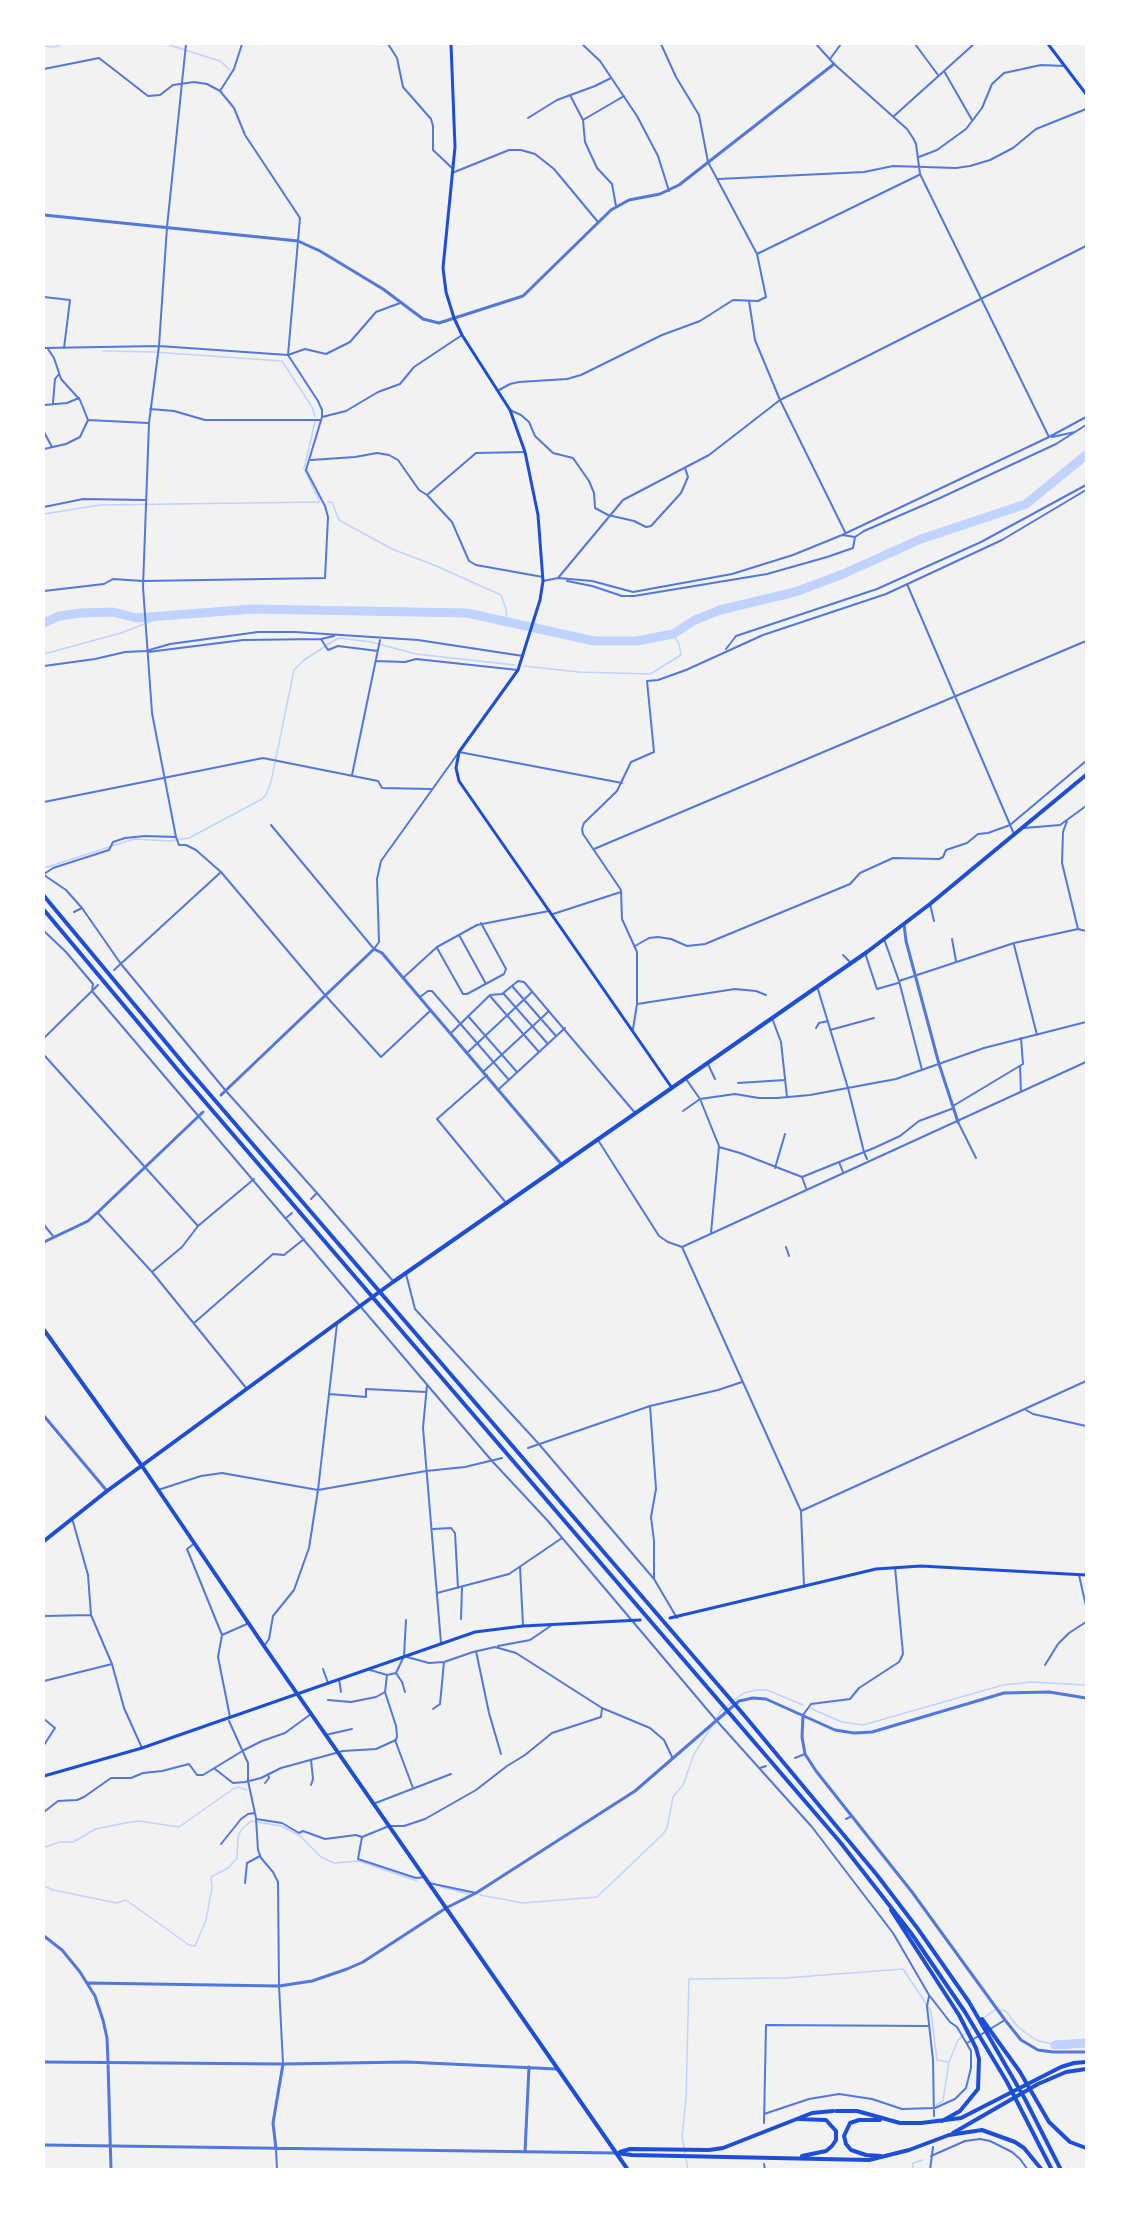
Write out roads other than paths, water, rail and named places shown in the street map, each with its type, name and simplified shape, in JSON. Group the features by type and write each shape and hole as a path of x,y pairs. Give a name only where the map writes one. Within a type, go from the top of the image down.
{"main road":[{"path":"451,44 455,147 443,268 446,292 454,318 472,354 499,390 510,410 525,452 538,515 543,579 540,600 518,670 459,752 456,768 459,781 672,1088"},
{"path":"1048,44 1086,94"},
{"path":"44,1541 107,1491 393,1282 852,963 930,904 1086,775"},
{"path":"44,896 104,970 744,1715 877,1875 918,1929 1020,2072 1048,2122 1070,2142 1086,2148"},
{"path":"44,910 98,976 737,1720 870,1880 965,2012 1007,2082 1052,2169"},
{"path":"44,1330 142,1466 373,1804 628,2169"},
{"path":"670,1618 876,1569 895,1567 987,1569 1086,1575"},
{"path":"44,1776 142,1748 230,1719 476,1632 523,1626 640,1620"},
{"path":"870,1880 939,1982 976,2048 980,2070 978,2090 960,2111 942,2121"},
{"path":"993,2037 1062,2169"},
{"path":"616,2153 630,2149 709,2150 723,2148 812,2113 857,2111 900,2123 962,2118 1061,2067 1074,2062 1086,2062"},
{"path":"616,2153 869,2160 909,2150 950,2135 1038,2084 1066,2072 1086,2069"},
{"path":"795,2118 826,2120 836,2131 836,2140 826,2151 798,2157"},
{"path":"885,2120 859,2120 850,2123 844,2136 851,2150 866,2155 885,2156"},
{"path":"950,2135 982,2130 1003,2136 1024,2148 1042,2169"}],"street":[{"path":"186,44 184,82 167,227 159,346 150,409 143,581 152,713 178,843 196,850 221,872 381,1057 431,1010"},
{"path":"220,91 234,69 242,44"},
{"path":"388,44 397,58 403,87 430,119 433,126 433,150 452,171 509,150 521,150 535,154 554,169 598,222"},
{"path":"582,44 593,52 624,96 650,139 669,191"},
{"path":"499,390 519,382 567,379 581,375 636,350 662,335 690,326 733,300 758,301 766,297 757,254 708,162 699,115 676,77 661,44"},
{"path":"816,44 834,64 894,116 913,138 919,157 920,174 1049,437"},
{"path":"830,59 842,44"},
{"path":"915,44 938,76"},
{"path":"894,116 974,44"},
{"path":"44,69 99,58 147,96 153,97 173,85 184,82 207,84 220,91 234,108 245,135 300,218 288,355 318,401 322,418 306,470 325,506 328,517 325,578 143,581 114,579 104,584 44,591"},
{"path":"44,215 298,240 374,283 423,319 439,323 523,296 616,207 629,200 669,191 834,64"},
{"path":"919,157 937,150 966,129 973,121 992,84 1004,73 1041,65 1066,66"},
{"path":"944,71 973,121"},
{"path":"528,118 557,100 611,78"},
{"path":"570,95 583,120 585,142 597,168 610,181 616,207"},
{"path":"583,120 624,96"},
{"path":"717,179 864,172 893,166 919,165 956,168 990,160 1013,148 1036,129 1086,109"},
{"path":"757,254 920,174"},
{"path":"558,578 608,515 629,495 718,450 780,400 1086,246"},
{"path":"44,297 70,300 64,348"},
{"path":"750,301 754,340 780,400 845,531 842,535"},
{"path":"45,348 159,346 288,355 305,349 317,353 333,352 350,342 376,312 400,303"},
{"path":"150,409 174,411 205,420 322,418 346,411 378,392 399,384 414,367 462,335"},
{"path":"44,449 66,444 80,437 88,420 79,398 65,384 54,358 45,348"},
{"path":"53,404 55,379 59,374"},
{"path":"44,405 67,403 79,398"},
{"path":"510,410 529,422 535,436 553,453 573,458 589,481 594,493 595,508 608,515 634,521 646,527 651,526 681,493 688,477 685,467"},
{"path":"563,580 592,581 633,592 732,574 793,555 842,535 1049,437 1086,417"},
{"path":"88,420 149,423"},
{"path":"842,535 855,537 1056,444 1086,425"},
{"path":"44,432 52,447"},
{"path":"1049,437 1075,432"},
{"path":"427,495 476,453 525,452"},
{"path":"311,459 355,457 377,453 389,455 398,460 419,490 427,495 452,522 469,561 477,565 543,579 558,578 622,596 710,585 794,567 850,550 854,546 855,537"},
{"path":"725,652 736,636 877,589 981,542 1086,485"},
{"path":"633,1029 638,1004 637,952 622,919 621,892 583,834 583,826 617,791 632,762 654,750 647,681 658,680 686,670 763,635 855,606 907,584 1002,540 1086,490"},
{"path":"44,507 83,499 145,500"},
{"path":"907,584 1014,834"},
{"path":"147,652 170,644 258,632 295,632 337,634 380,643 418,640 524,656"},
{"path":"44,666 125,652 147,652 243,640 321,639 337,634"},
{"path":"321,639 328,650 338,646 378,651"},
{"path":"189,646 200,640"},
{"path":"594,849 1086,641"},
{"path":"352,775 380,643"},
{"path":"376,661 405,662 416,659 518,670"},
{"path":"221,1095 380,942 377,879 379,867 387,850 459,752 622,783"},
{"path":"44,802 263,758 378,781 382,788 431,789"},
{"path":"634,946 649,938 658,937 671,939 687,946 705,944 850,884 860,873 893,858 939,859 943,857 946,850 967,843 978,834 1010,825 1086,761"},
{"path":"1021,828 1052,827 1067,821 1086,807"},
{"path":"1067,821 1063,832 1062,863 1078,929"},
{"path":"271,825 374,950 382,953 404,978 562,1165"},
{"path":"44,874 110,848 113,842 132,837 177,838"},
{"path":"114,970 221,872"},
{"path":"44,874 66,890 82,908 121,964 226,1091 393,1282"},
{"path":"404,978 437,947 481,923 550,913 621,892"},
{"path":"930,904 934,921"},
{"path":"74,912 82,908"},
{"path":"437,947 463,993 467,994 486,984 504,974 506,969 481,923"},
{"path":"904,924 906,941 939,1064 958,1122 976,1158"},
{"path":"865,953 877,989 956,961 1014,944 1078,929 1086,931"},
{"path":"44,932 66,951 93,984 92,991 492,1461 562,1538 716,1720 812,1827 893,1934 929,1995 950,2022 957,2027 971,2051 971,2068 966,2088 955,2099 935,2108 902,2109 872,2099 839,2094 809,2099 764,2114"},
{"path":"459,935 486,984"},
{"path":"884,939 899,982 922,1070"},
{"path":"952,939 956,961"},
{"path":"1014,944 1038,1035"},
{"path":"843,955 852,963"},
{"path":"451,1032 490,996 503,993 521,981 565,1028 636,1114"},
{"path":"44,1038 98,985"},
{"path":"512,986 556,1036"},
{"path":"817,986 868,1160"},
{"path":"638,1004 735,989 756,991 766,995"},
{"path":"420,997 432,991 509,1080"},
{"path":"468,1052 532,992"},
{"path":"503,993 548,1044"},
{"path":"490,996 539,1052"},
{"path":"507,1204 437,1119 549,1011"},
{"path":"468,1016 517,1072"},
{"path":"772,1017 781,1042 787,1097"},
{"path":"830,1030 874,1018"},
{"path":"816,1028 819,1023 828,1021"},
{"path":"683,1111 700,1100 735,1094 759,1098 787,1097 896,1079 984,1048 1086,1022"},
{"path":"499,1089 565,1028"},
{"path":"719,1147 802,1177 900,1136 919,1121 953,1107 1020,1066 1023,1064 1021,1038"},
{"path":"44,1055 198,1226"},
{"path":"597,1140 659,1236 682,1247 1086,1062"},
{"path":"708,1064 715,1079"},
{"path":"1020,1066 1021,1092"},
{"path":"686,1079 700,1100 719,1147 711,1233"},
{"path":"738,1083 785,1080"},
{"path":"44,1242 88,1221 203,1112"},
{"path":"775,1168 785,1134"},
{"path":"874,1148 877,1156"},
{"path":"839,1162 843,1172"},
{"path":"802,1177 806,1189"},
{"path":"152,1272 182,1247 198,1226 254,1179"},
{"path":"311,1199 317,1193"},
{"path":"98,1212 152,1272 247,1389"},
{"path":"286,1218 292,1213"},
{"path":"44,1225 54,1237"},
{"path":"194,1323 273,1254 284,1255 304,1239"},
{"path":"682,1247 801,1511 804,1587"},
{"path":"786,1247 789,1256"},
{"path":"406,1274 416,1309 538,1443 654,1579 677,1618"},
{"path":"264,1646 272,1631 273,1616 294,1590 309,1548 337,1323"},
{"path":"801,1511 1086,1381"},
{"path":"528,1448 650,1406 742,1382"},
{"path":"427,1385 423,1428 441,1644"},
{"path":"329,1394 366,1397 366,1389 426,1392"},
{"path":"650,1406 656,1489 651,1517 654,1541 654,1579"},
{"path":"1026,1410 1033,1414 1086,1426"},
{"path":"44,1416 107,1491"},
{"path":"158,1490 201,1476 222,1473 318,1490 426,1471 465,1467 502,1458"},
{"path":"72,1518 88,1575 91,1615 112,1664 124,1708 142,1748"},
{"path":"433,1529 452,1528 456,1533 461,1619"},
{"path":"437,1593 509,1574 562,1538"},
{"path":"195,1543 187,1549 222,1635 218,1657 230,1719 244,1750 249,1772 248,1781 255,1813 260,1856 278,1882 279,1986 283,2064 273,2123 277,2169"},
{"path":"520,1567 523,1626"},
{"path":"895,1567 903,1654 900,1662 859,1688 850,1699 811,1704 803,1715 802,1737 805,1754 912,1892 1021,2040 1038,2050 1086,2052"},
{"path":"1079,1575 1086,1606"},
{"path":"44,1616 91,1615"},
{"path":"396,1674 404,1656 406,1620"},
{"path":"1045,1665 1058,1644 1069,1633 1086,1622"},
{"path":"222,1635 249,1623"},
{"path":"404,1656 429,1663 444,1662 476,1651 530,1640 552,1625"},
{"path":"495,1647 516,1653 602,1708 650,1728 664,1740 673,1759"},
{"path":"476,1651 489,1713 501,1754"},
{"path":"433,1709 441,1704 444,1662"},
{"path":"44,1681 112,1664"},
{"path":"323,1669 328,1683"},
{"path":"367,1669 387,1675 396,1674"},
{"path":"396,1674 405,1692"},
{"path":"387,1675 385,1692 396,1726 395,1740 413,1788"},
{"path":"339,1679 341,1692"},
{"path":"88,1983 279,1986 312,1981 347,1969 363,1962 446,1908 476,1893 634,1791 739,1701 753,1698 766,1699 835,1730 863,1733 1004,1693 1030,1691 1086,1698"},
{"path":"328,1700 351,1702 376,1697 385,1692"},
{"path":"256,1821 282,1823 299,1833 303,1831 326,1839 354,1835 362,1837 389,1826 404,1826 425,1818 476,1790 552,1733 601,1717 602,1708"},
{"path":"44,1812 58,1801 84,1797 111,1778 131,1778 143,1773 189,1764 199,1776 262,1741 285,1733 311,1714"},
{"path":"44,1719 55,1728 44,1745"},
{"path":"326,1735 352,1728"},
{"path":"215,1769 233,1783 248,1781 310,1760 338,1753 376,1749 395,1740"},
{"path":"795,1758 805,1754"},
{"path":"310,1760 313,1779 311,1785"},
{"path":"760,1768 766,1766"},
{"path":"265,1783 269,1778 268,1774"},
{"path":"373,1804 451,1774"},
{"path":"221,1844 241,1819 255,1813"},
{"path":"846,1819 852,1816"},
{"path":"812,1827 819,1825"},
{"path":"362,1837 358,1859 416,1878 424,1877"},
{"path":"245,1883 247,1863 260,1856"},
{"path":"429,1883 476,1893"},
{"path":"44,1936 73,1961 88,1983 103,2020 108,2062 111,2169"},
{"path":"929,1995 927,2006 934,2116"},
{"path":"967,2043 1005,2020"},
{"path":"764,2123 766,2025 929,2026"},
{"path":"44,2062 283,2064 407,2062 557,2069"},
{"path":"525,2152 529,2067"},
{"path":"931,2156 965,2141 980,2139 990,2141 1012,2152 1028,2169"},
{"path":"44,2145 616,2153"},
{"path":"930,2169 933,2147"},
{"path":"764,2164 765,2169"}],"waterway":[{"path":"44,46 54,47 63,44"},
{"path":"166,44 220,61 230,70"},
{"path":"103,351 282,361 312,407 315,417"},
{"path":"44,514 100,505 320,502 304,469 315,422"},
{"path":"44,623 59,616 113,612 136,618 253,609 467,613 594,641 637,641 673,634 695,620 720,610 795,592 843,574 921,539 1026,504 1086,455"},
{"path":"328,502 332,502 339,520 392,549 501,595 506,609 507,622"},
{"path":"44,654 121,633 162,617"},
{"path":"524,666 579,672 650,674 681,655 679,644 673,634"},
{"path":"44,868 134,839 169,841 189,838 262,799 271,782 294,670 304,660 339,638 371,642 416,654 515,665"},
{"path":"810,1708 842,1722 863,1725 1003,1685 1031,1682 1086,1685"},
{"path":"734,1700 744,1693 767,1690 803,1705"},
{"path":"716,1719 721,1710 731,1703"},
{"path":"480,1895 523,1903 597,1897 663,1834 667,1828 673,1797 683,1785 694,1754 712,1726"},
{"path":"45,1847 60,1842 73,1842 96,1829 125,1823 139,1821 179,1827 233,1789 238,1787 247,1790"},
{"path":"44,1886 53,1890 117,1903 126,1900 189,1945 195,1946 206,1920 212,1888 211,1877 228,1868 237,1858 238,1836 251,1821 281,1826 299,1835 321,1857 334,1863 359,1861 417,1881"},
{"path":"441,1887 469,1894"},
{"path":"685,2154 682,2136 686,2099 689,1979 785,1978 903,1969 931,2011 937,2060 949,2062"},
{"path":"982,2019 995,2010"},
{"path":"1000,2010 1006,2011 1017,2026 1036,2040 1055,2045"},
{"path":"936,2105 943,2101 949,2062 958,2040 972,2028"},
{"path":"1055,2045 1086,2043"},
{"path":"686,2159 688,2170"},
{"path":"913,2170 913,2163 923,2160"}]}
